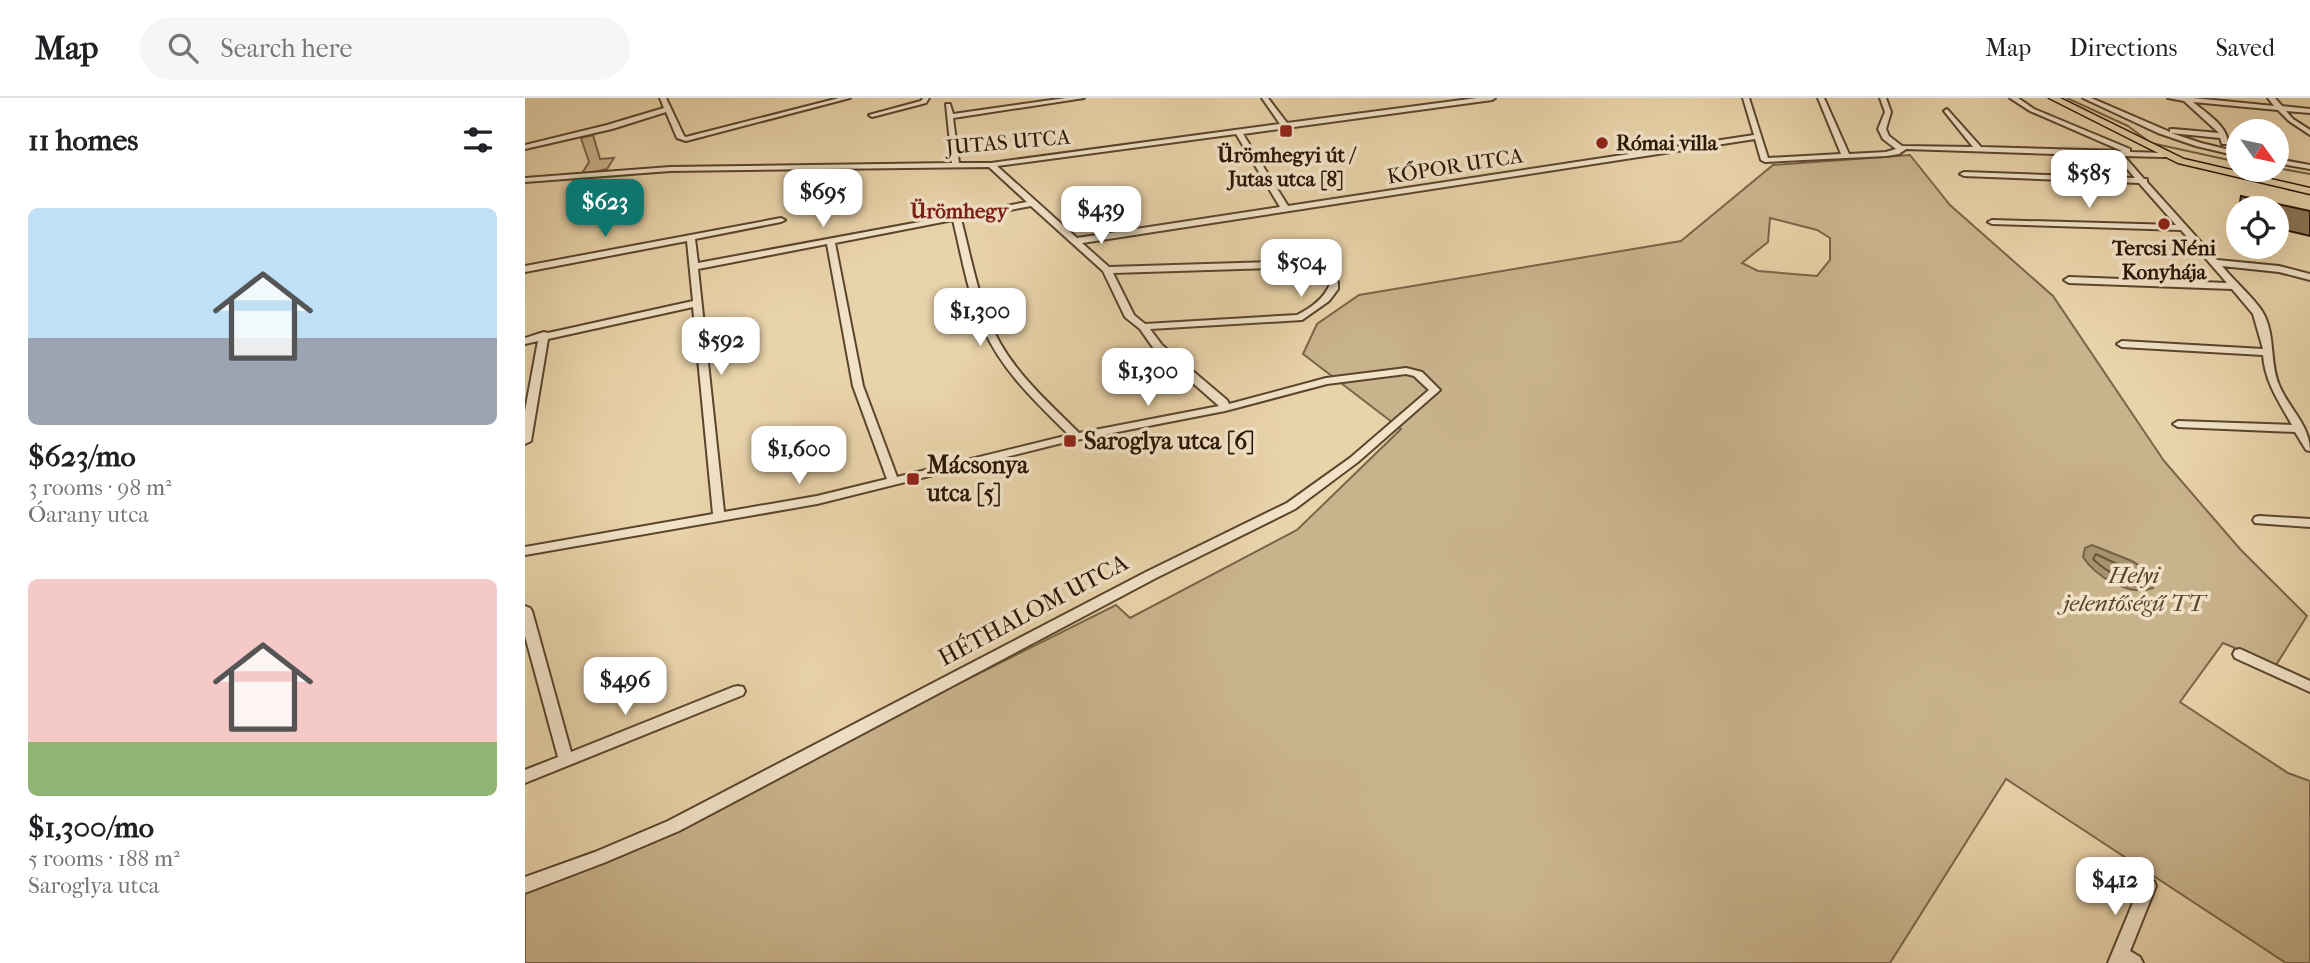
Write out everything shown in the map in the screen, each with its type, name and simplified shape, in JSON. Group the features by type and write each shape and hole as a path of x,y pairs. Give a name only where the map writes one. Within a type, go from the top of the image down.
{"main road":[{"path":"2053,98 2163,155 2203,167 2310,191"}],"street":[{"path":"663,98 681,138 686,139 847,98"},
{"path":"872,115 913,106 924,102 926,98"},
{"path":"950,116 1081,98"},
{"path":"1265,98 1285,126"},
{"name":"JUTAS UTCA","path":"525,180 670,169 991,165 1492,98"},
{"path":"1747,98 1765,160 1886,154 1896,152 1900,148"},
{"path":"1821,98 1845,154"},
{"path":"1883,98 1888,112 1882,126 1883,132 1900,148 2163,155"},
{"path":"2013,98 2032,110 2133,155"},
{"path":"2086,98 2151,129 2226,152"},
{"path":"2171,98 2310,111"},
{"path":"2271,98 2277,108 2310,134"},
{"path":"2184,99 2217,125 2225,136 2223,145 2217,150"},
{"path":"949,105 956,166"},
{"path":"525,147 609,127 668,109"},
{"path":"1947,111 1979,149"},
{"path":"2151,129 2225,136"},
{"path":"1238,132 1286,210"},
{"name":"KŐPOR UTCA","path":"1075,241 1758,136"},
{"path":"2118,154 2258,313 2269,352 2269,368 2274,385 2310,448"},
{"path":"2289,163 2310,167"},
{"path":"525,551 817,500 1077,437 1226,408 1223,402 1158,347 1143,327 1130,317 1107,270 1080,249 1075,241 991,165"},
{"path":"1964,174 2144,181"},
{"path":"693,267 1032,203"},
{"path":"957,219 982,317 996,345 1020,376 1077,437"},
{"path":"525,269 781,220"},
{"path":"1992,222 2185,229"},
{"path":"691,239 719,518"},
{"path":"831,242 858,386 893,481"},
{"path":"2215,263 2265,267 2310,277"},
{"path":"1107,270 1308,264 1317,266 1335,284 1335,288 1307,315 1299,318 1143,327"},
{"path":"2069,280 2233,286"},
{"path":"525,341 697,303"},
{"path":"525,441 530,391 544,335"},
{"path":"2122,344 2269,352"},
{"name":"HÉTHALOM UTCA","path":"525,885 609,855 679,825 721,800 1151,575 1291,506 1354,460 1435,390 1418,374 1406,371 1326,382 1226,408"},
{"path":"2178,424 2301,429"},
{"path":"2259,520 2310,523"},
{"path":"525,611 566,760"},
{"path":"2240,654 2310,687"},
{"path":"525,777 738,691"},
{"path":"2124,960 2148,886"}],"green space":[{"path":"593,135 600,159 614,158 607,169 581,175 589,162 581,138"},
{"name":"Helyi jelentőségű TT","path":"1910,155 1950,205 2053,296 2164,461 2240,549 2307,616 2276,665 2223,643 2180,702 2288,773 2310,781 2310,963 2286,963 2006,779 1890,963 525,963 525,887 878,724 1116,605 1130,618 1297,530 1401,429 1303,354 1317,324 1359,295 1681,241 1773,165","holes":["1770,218 1817,230 1830,238 1830,260 1817,276 1758,271 1742,263 1768,242"]}],"water":[{"path":"2092,545 2132,561 2150,572 2153,588 2134,590 2114,583 2096,572 2083,557 2085,548"}],"building":[{"path":"2289,206 2310,211 2310,236 2289,231"}],"waterway":[{"path":"2067,98 2128,126 2151,143 2226,159"},
{"path":"2289,170 2310,174"}],"place":[{"name":"Ürömhegyi út / Jutas utca [8]","path":"1286,131"},
{"name":"Római villa","path":"1602,143"},
{"name":"Tercsi Néni Konyhája","path":"2164,224"},
{"name":"Saroglya utca [6]","path":"1070,441"},
{"name":"Mácsonya utca [5]","path":"913,479"}],"district":[{"name":"Ürömhegy","path":"959,211"}]}
